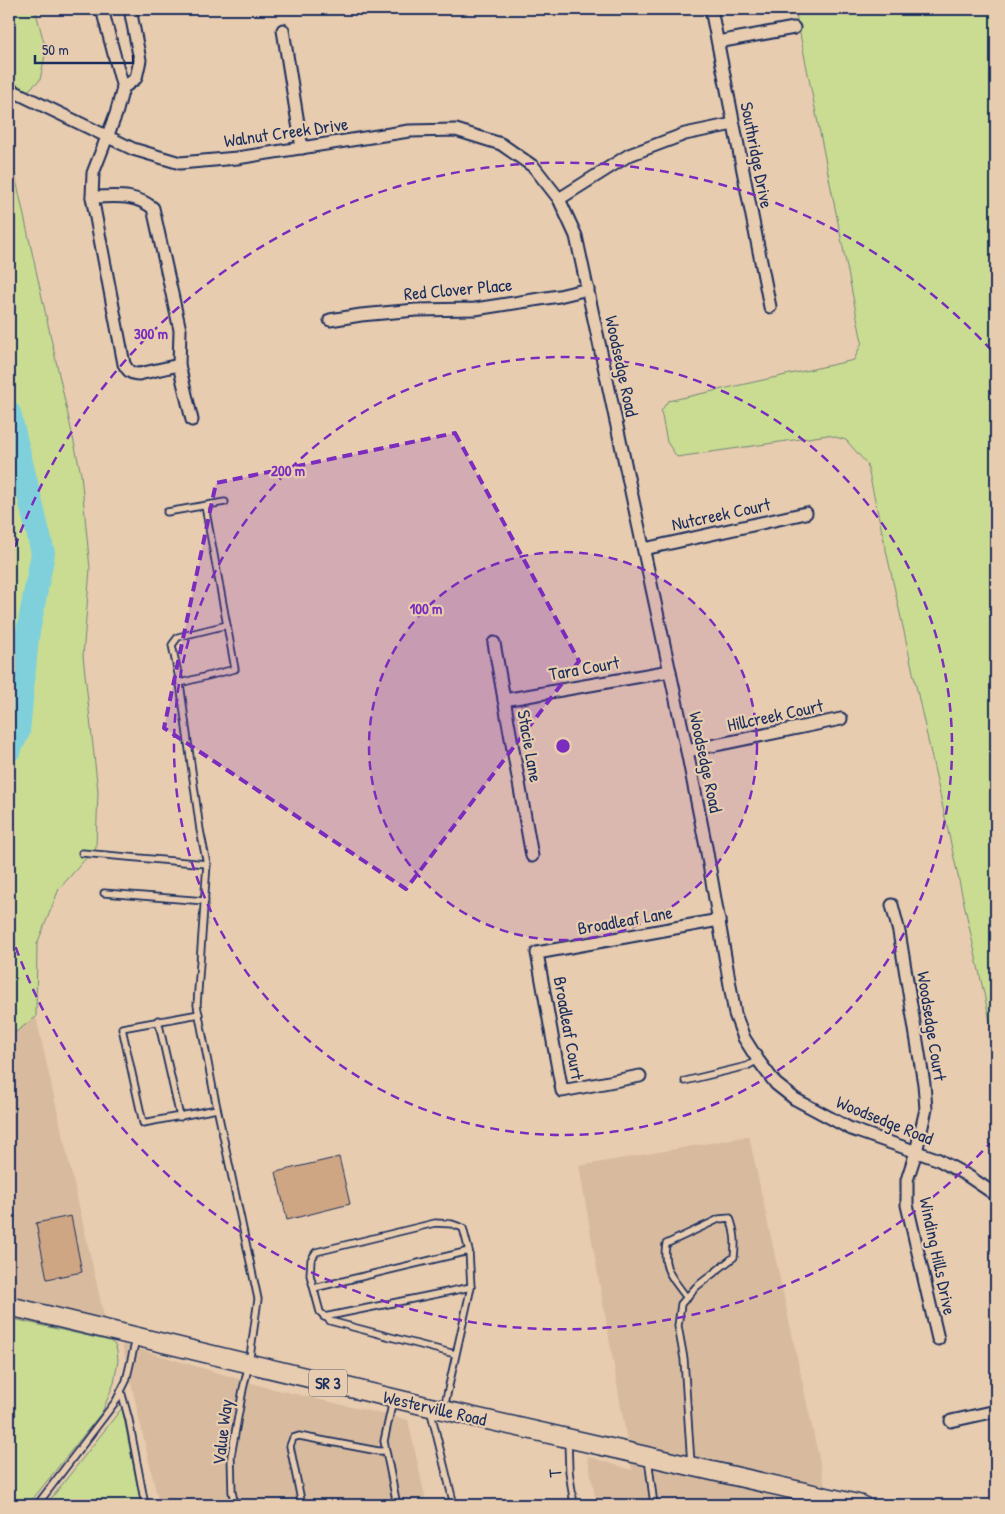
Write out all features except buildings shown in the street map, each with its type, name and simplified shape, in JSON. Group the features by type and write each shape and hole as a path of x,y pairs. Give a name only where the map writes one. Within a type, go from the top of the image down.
{"main road":[{"name":"Westerville Road","path":"9,1306 437,1409 862,1505"}],"street":[{"path":"102,9 123,88 116,114 93,173 92,197 124,364 132,374 179,365"},
{"path":"123,88 136,78 140,60 130,9"},
{"name":"Southridge Drive","path":"711,9 770,307"},
{"path":"718,42 794,28"},
{"path":"283,30 302,148"},
{"name":"Walnut Creek Drive","path":"9,89 132,149 180,163 237,158 409,131 456,130 501,144 534,167 559,199"},
{"path":"559,199 629,155 685,134 733,124"},
{"path":"92,197 133,197 144,201 153,208 180,330 179,365 192,420"},
{"name":"Woodsedge Road","path":"559,199 576,236 588,289 687,752 735,1014 744,1038 776,1084 795,1099 852,1129 937,1160 968,1176 996,1195"},
{"name":"Red Clover Place","path":"330,320 416,310 475,309 559,296 588,289"},
{"name":"Nutcreek Court","path":"644,549 806,513"},
{"name":"Stacie Lane","path":"494,643 532,856"},
{"name":"Tara Court","path":"504,700 670,671"},
{"name":"Hillcreek Court","path":"687,752 841,719"},
{"name":"Woodsedge Court","path":"892,905 899,932 924,1084 926,1109 916,1152"},
{"name":"Broadleaf Lane","path":"538,953 719,920"},
{"name":"Broadleaf Court","path":"538,953 562,1091 640,1076"},
{"name":"Winding Hills Drive","path":"916,1152 907,1180 906,1205 938,1339"},
{"path":"951,1421 996,1411"}],"lane":[{"path":"167,512 225,502"},
{"path":"180,683 235,669 205,506"},
{"name":"Value Way","path":"227,625 178,637 172,645 180,683 200,830 207,864 199,1014 217,1109 258,1299 249,1364 231,1456 232,1492 235,1505"},
{"path":"82,853 207,864"},
{"path":"104,893 205,901"},
{"path":"199,1014 122,1028 143,1124 217,1109"},
{"path":"158,1020 180,1116"},
{"path":"685,1081 747,1066 758,1060"},
{"path":"686,1298 668,1272 664,1258 666,1244 719,1219 730,1218 735,1233 734,1257 696,1287 686,1298 680,1304 678,1326 684,1359 691,1466"},
{"path":"454,1505 437,1409 455,1354 470,1287 470,1251 464,1228 452,1224 435,1223 316,1252 311,1260 310,1268 320,1312 324,1317 330,1321 455,1354"},
{"path":"314,1288 470,1251"},
{"path":"324,1317 470,1287"},
{"path":"37,1505 116,1401 126,1381 136,1337"},
{"path":"121,1390 145,1505"},
{"path":"394,1398 385,1436 385,1451 397,1505"},
{"path":"302,1505 290,1446 292,1438 299,1436 385,1451"},
{"name":"T","path":"568,1438 569,1471 574,1505"},
{"path":"648,1458 654,1505"}],"highlighted area":[{"path":"455,433 579,661 406,889 164,728 216,483"}],"shaded area":[{"path":"36,1017 110,1341 9,1318 9,1037"},
{"path":"749,1136 828,1500 853,1505 597,1505 587,1456 632,1470 579,1166"},
{"path":"122,1344 265,1387 408,1420 427,1505 159,1505"}],"green space":[{"path":"9,9 35,9 46,50 40,80 9,107"},
{"path":"795,9 996,9 996,1048 867,464 846,440 828,435 677,457 667,442 661,411 668,401 854,360 862,342"},
{"path":"9,148 81,474 90,569 83,656 98,791 96,847 59,889 37,944 36,1017 9,1037"},
{"path":"9,1318 110,1341 115,1345 118,1360 114,1383 102,1412 28,1505 9,1505"},
{"path":"122,1408 141,1505 46,1505"}],"waterway":[{"path":"9,413 43,553 27,637 18,732 9,750"}]}
